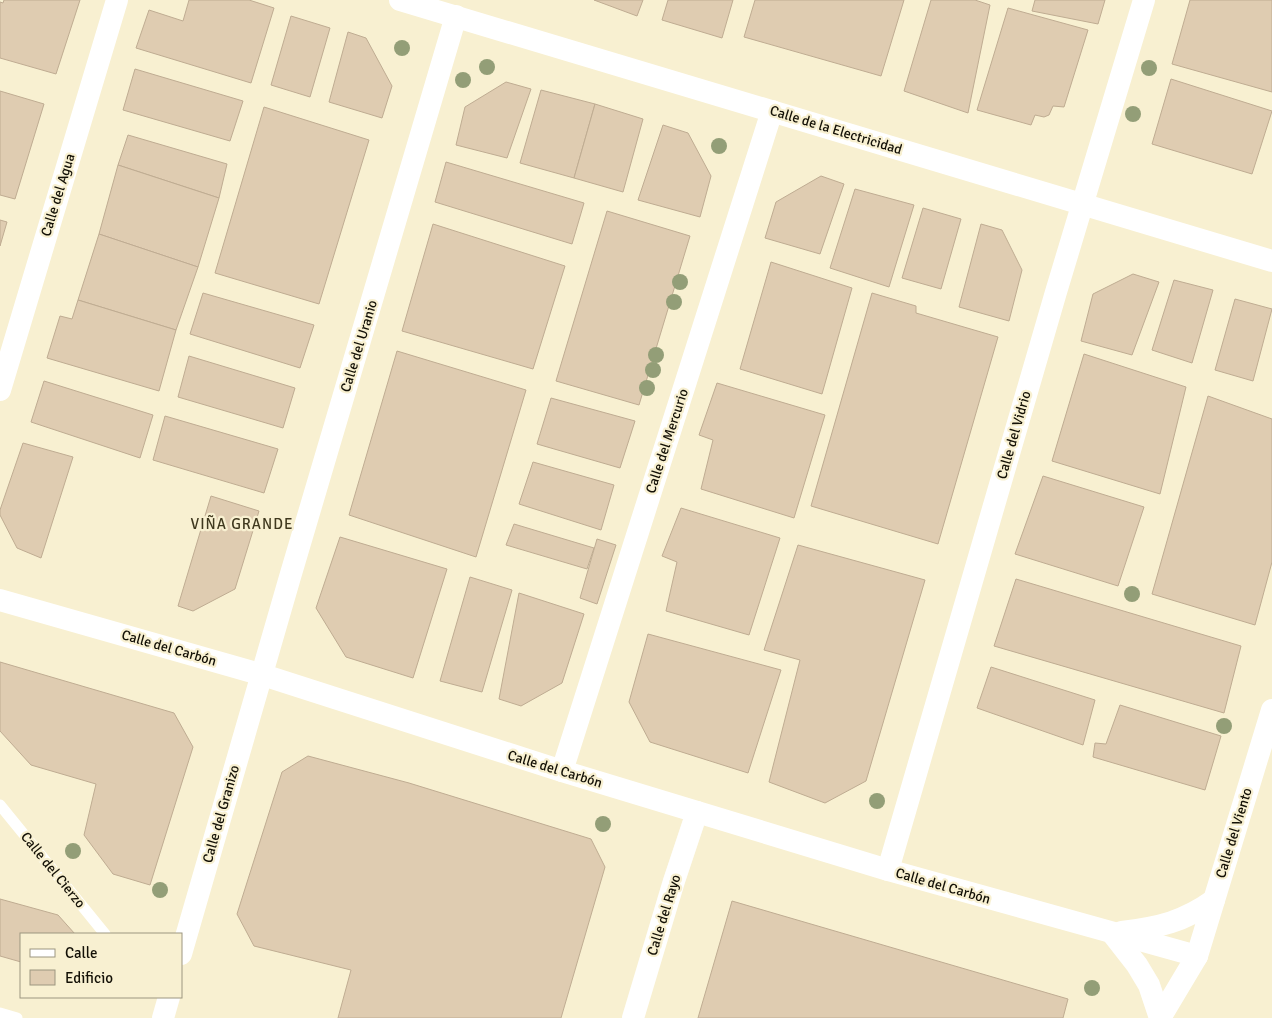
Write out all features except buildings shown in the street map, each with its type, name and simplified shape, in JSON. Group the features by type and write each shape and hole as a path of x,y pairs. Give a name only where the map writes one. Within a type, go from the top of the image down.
{"street":[{"name":"Calle del Agua","path":"0,390 117,0"},
{"name":"Calle de la Electricidad","path":"400,0 1272,261"},
{"name":"Calle del Vidrio","path":"888,870 1082,203 1144,0"},
{"name":"Calle del Uranio","path":"263,675 456,16"},
{"name":"Calle del Mercurio","path":"562,771 772,111"},
{"name":"Calle del Carbón","path":"0,600 263,675 562,771 888,870 1197,956"},
{"name":"Calle del Granizo","path":"182,951 263,675"},
{"name":"Calle del Viento","path":"1160,1018 1197,956 1272,710"},
{"name":"Calle del Rayo","path":"633,1018 697,812"},
{"path":"1160,1018 1149,985 1137,965 1112,933 1179,921 1196,913 1214,900"}],"lane":[{"name":"Calle del Cierzo","path":"0,805 104,933"},
{"path":"0,1013 17,1018"}],"district":[{"name":"VIÑA GRANDE","path":"242,524"}]}
